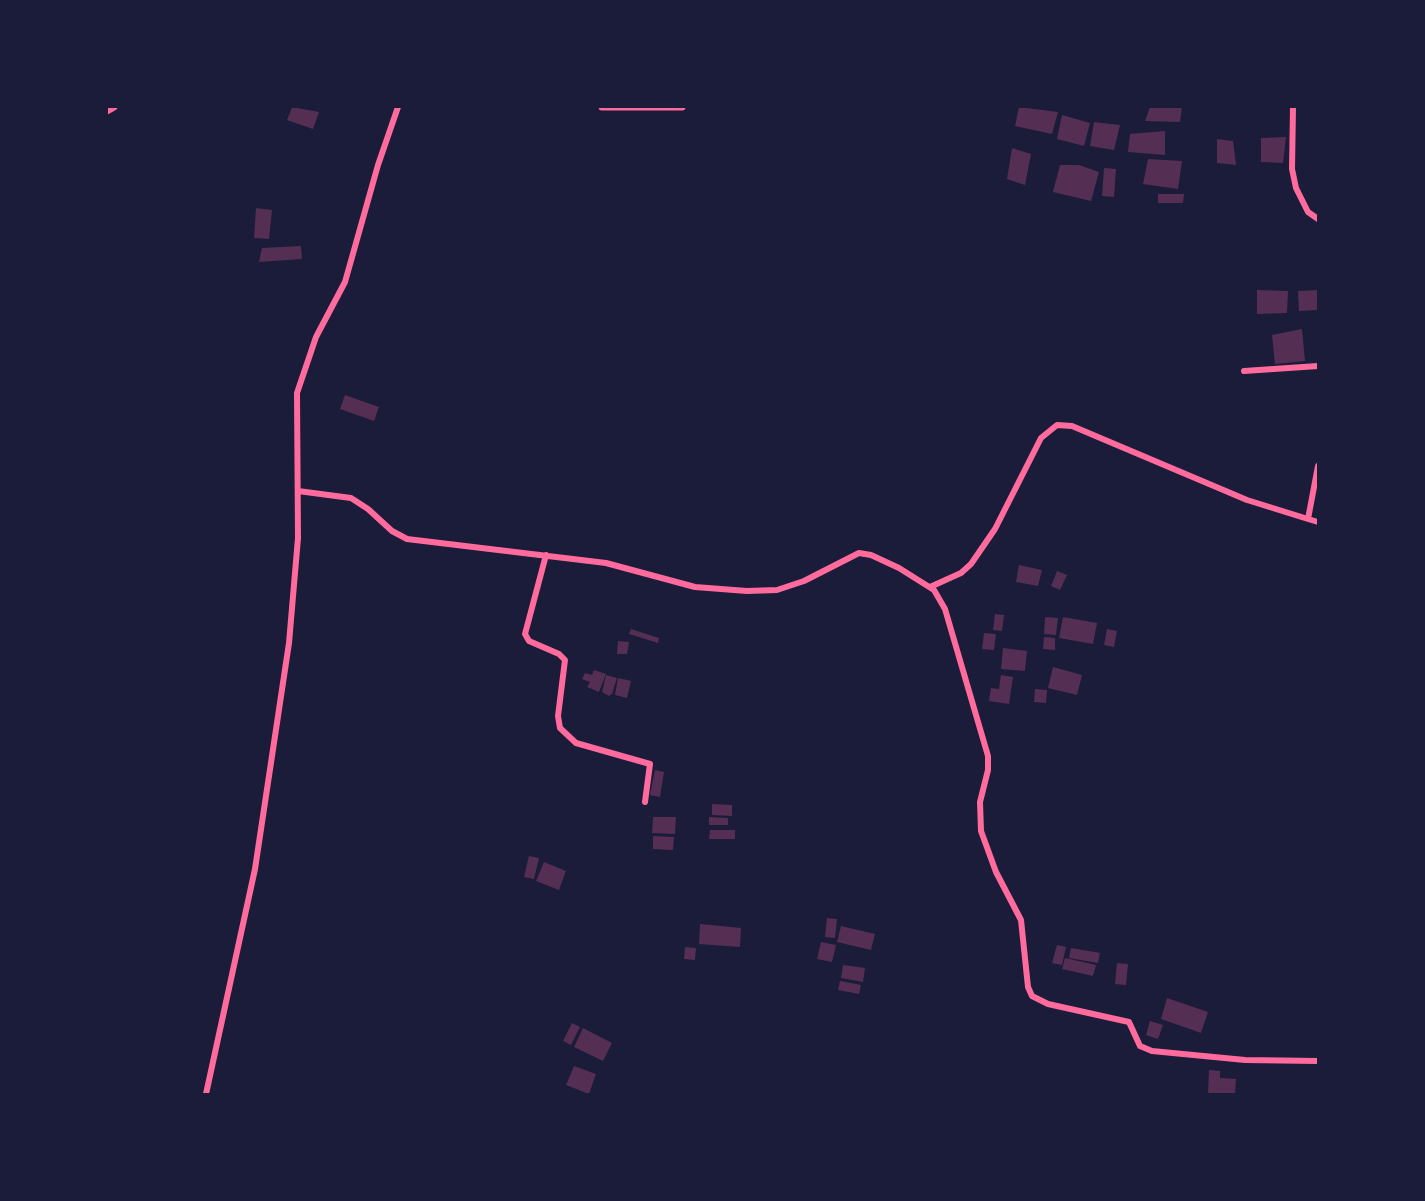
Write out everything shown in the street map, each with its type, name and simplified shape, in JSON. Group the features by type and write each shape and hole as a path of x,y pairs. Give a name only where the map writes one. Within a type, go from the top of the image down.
{"street":[{"path":"107,111 114,107"},
{"path":"206,1094 256,869 292,620 299,491 295,436 297,393 316,337 345,282 378,165 398,107"},
{"path":"603,107 682,107"},
{"path":"1293,107 1292,169 1296,188 1308,212 1318,219"},
{"path":"1244,371 1318,366"},
{"path":"930,587 961,573 971,564 995,528 1041,438 1057,425 1072,426 1247,500 1318,522"},
{"path":"1308,519 1318,466"},
{"path":"299,491 351,498 392,531 407,539 606,563 695,587 747,591 791,586 859,553 879,558 930,587 945,609 989,764 980,802 981,831 996,872 1021,920 1032,996 1048,1004 1129,1022 1140,1046 1152,1051 1245,1060 1318,1061"},
{"path":"546,555 525,634 529,641 565,660 559,725 576,743 650,764 645,802"}],"building":[{"path":"292,107 319,112 313,129 287,120"},
{"path":"1019,107 1058,112 1052,134 1015,126"},
{"path":"1150,107 1182,107 1180,122 1145,121"},
{"path":"1062,115 1090,123 1084,146 1057,139"},
{"path":"1094,122 1120,125 1114,150 1090,146"},
{"path":"1165,131 1165,155 1128,152 1130,134"},
{"path":"1286,137 1283,163 1261,162 1261,138"},
{"path":"1217,139 1233,141 1236,165 1217,163"},
{"path":"1012,148 1031,154 1025,185 1007,179"},
{"path":"1148,159 1182,161 1178,189 1143,184"},
{"path":"1060,165 1079,165 1099,172 1091,201 1053,192"},
{"path":"1104,168 1116,169 1114,197 1102,196"},
{"path":"1158,194 1184,194 1183,203 1158,203"},
{"path":"256,208 272,210 269,239 254,238"},
{"path":"301,246 302,259 259,262 262,248"},
{"path":"1257,290 1288,291 1287,313 1257,314"},
{"path":"1318,290 1318,310 1299,311 1298,291"},
{"path":"1302,329 1305,361 1275,364 1272,335"},
{"path":"345,395 379,407 374,421 340,409"},
{"path":"1019,565 1042,570 1038,586 1016,582"},
{"path":"1057,571 1067,575 1060,590 1051,586"},
{"path":"995,614 1004,615 1002,631 993,630"},
{"path":"1045,617 1058,618 1056,635 1044,634"},
{"path":"1063,617 1097,623 1093,644 1059,638"},
{"path":"631,629 659,638 658,643 629,634"},
{"path":"1107,629 1117,631 1114,647 1104,645"},
{"path":"984,633 996,634 994,650 982,649"},
{"path":"1044,637 1055,638 1055,650 1043,649"},
{"path":"618,641 629,642 627,654 617,654"},
{"path":"1003,648 1027,651 1025,671 1001,669"},
{"path":"1053,667 1082,675 1077,695 1048,688"},
{"path":"594,670 606,674 599,692 587,687 590,682 582,679 585,673 592,675"},
{"path":"606,675 617,678 609,696 602,692"},
{"path":"1001,675 1013,677 1009,704 989,701 991,688 999,689"},
{"path":"618,678 631,681 627,698 615,695"},
{"path":"1035,689 1047,690 1046,703 1034,702"},
{"path":"655,770 664,772 660,797 650,795"},
{"path":"712,804 732,805 732,816 712,815"},
{"path":"653,817 676,817 675,834 652,833"},
{"path":"709,817 728,818 728,825 709,825"},
{"path":"710,830 735,830 735,839 709,839"},
{"path":"653,836 674,837 673,850 653,849"},
{"path":"529,856 539,858 534,879 524,877"},
{"path":"544,862 566,871 559,890 536,881"},
{"path":"827,918 837,919 835,938 825,937"},
{"path":"700,924 741,928 740,947 699,944"},
{"path":"841,926 875,934 871,950 837,942"},
{"path":"821,942 836,945 832,962 817,959"},
{"path":"1057,945 1066,947 1062,965 1052,963"},
{"path":"685,947 696,948 695,960 684,959"},
{"path":"1071,948 1100,953 1098,963 1069,958"},
{"path":"1065,958 1096,965 1093,976 1062,969"},
{"path":"1117,963 1128,964 1126,985 1115,984"},
{"path":"843,965 865,968 863,982 841,978"},
{"path":"840,981 861,985 859,994 838,990"},
{"path":"1167,998 1208,1012 1201,1033 1161,1019"},
{"path":"1150,1021 1163,1025 1158,1039 1146,1035"},
{"path":"572,1023 580,1027 571,1045 563,1041"},
{"path":"583,1028 612,1043 603,1061 574,1047"},
{"path":"574,1066 596,1074 589,1094 566,1085"},
{"path":"1209,1070 1220,1071 1220,1078 1236,1079 1235,1094 1208,1094"}]}
